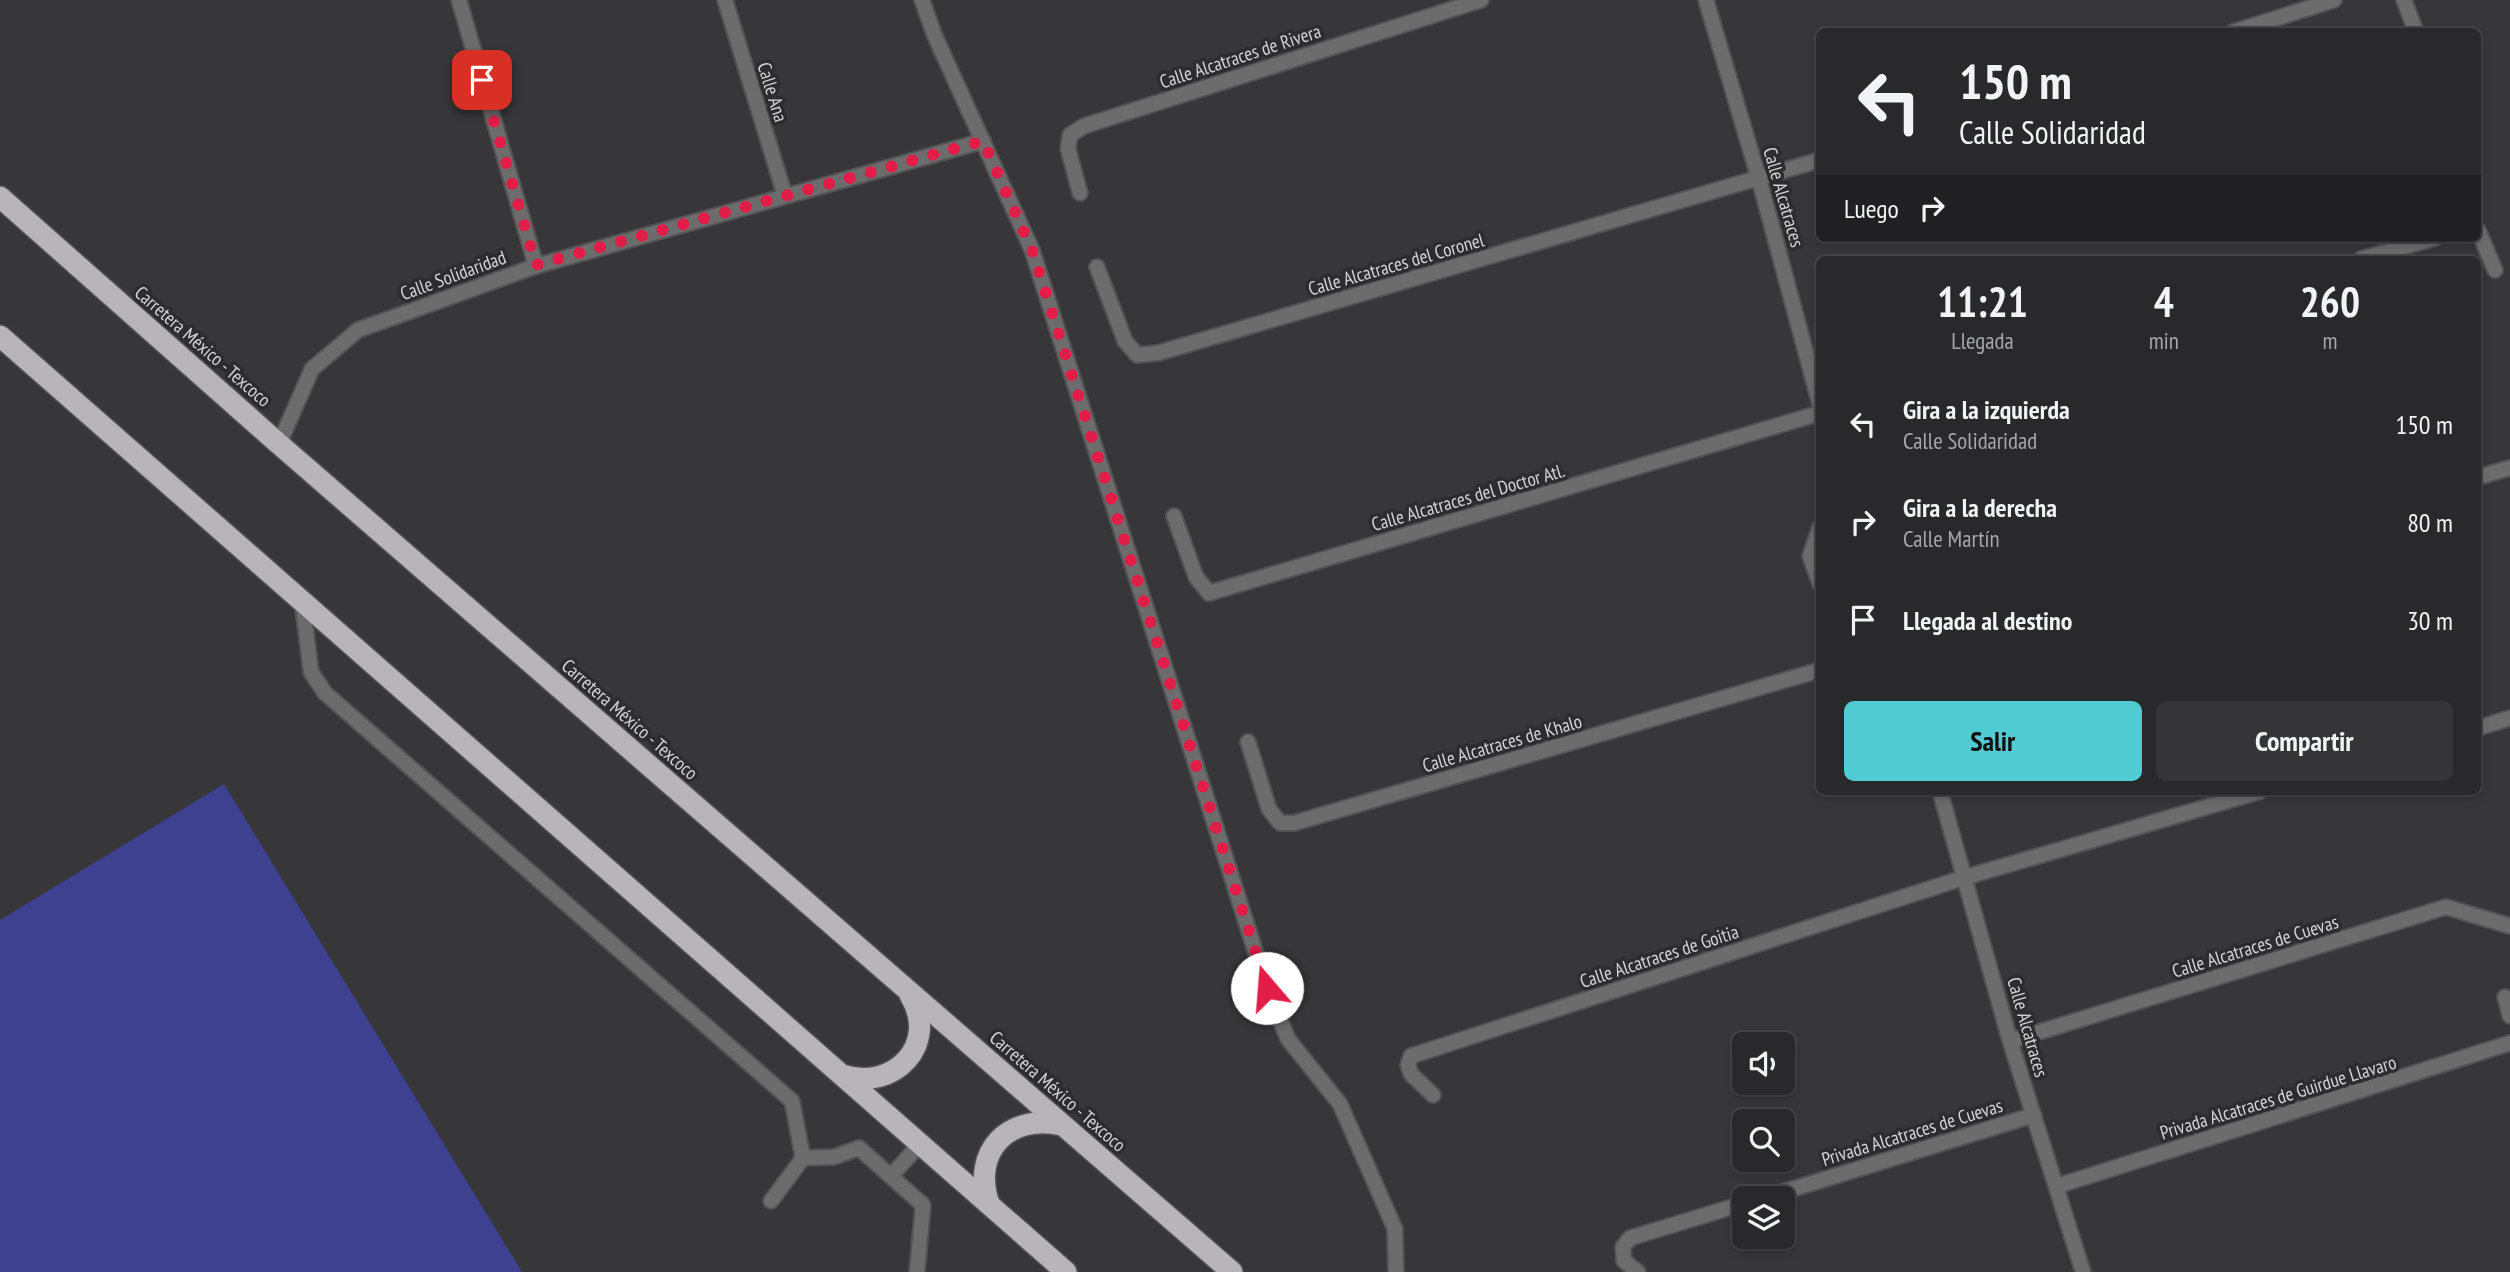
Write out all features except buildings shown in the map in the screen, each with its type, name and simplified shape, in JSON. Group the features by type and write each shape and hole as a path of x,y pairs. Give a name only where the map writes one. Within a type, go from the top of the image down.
{"highway":[{"name":"Carretera México - Texcoco","path":"0,197 279,444 1226,1267"},
{"path":"0,336 1066,1272"},
{"path":"842,1075 855,1079 885,1076 898,1069 909,1058 916,1046 919,1018 916,1004 908,991"},
{"path":"989,1204 984,1188 984,1172 988,1156 998,1142 1011,1130 1027,1123 1045,1121 1062,1125"}],"street":[{"path":"459,0 536,265"},
{"name":"Calle Ana","path":"725,0 785,196"},
{"path":"922,0 934,34 1032,250 1267,988 1288,1039 1340,1104 1395,1229 1396,1272"},
{"name":"Calle Alcatraces de Rivera","path":"1080,193 1068,149 1070,135 1084,126 1481,0"},
{"name":"Calle Alcatraces","path":"1706,0 1759,179 1816,390"},
{"path":"2246,28 2334,0"},
{"path":"2404,0 2414,28"},
{"name":"Calle Solidaridad","path":"279,444 312,369 358,330 536,265 983,141"},
{"path":"1759,179 1816,161"},
{"name":"Calle Alcatraces del Coronel","path":"1097,267 1125,341 1137,355 1158,353 1759,179"},
{"path":"2481,237 2495,270"},
{"path":"2372,256 2421,242"},
{"name":"Calle Alcatraces del Doctor Atl.","path":"1174,516 1196,577 1209,593 1816,414"},
{"path":"2481,476 2510,468"},
{"path":"1816,539 1810,556 1816,572"},
{"path":"302,600 311,672 325,693 792,1101 803,1158 771,1201"},
{"name":"Calle Alcatraces de Khalo","path":"1248,742 1269,809 1280,823 1294,823 1816,671"},
{"path":"2481,727 2510,718"},
{"name":"Calle Alcatraces","path":"1941,795 2010,1041 2084,1272"},
{"path":"1966,877 2247,795"},
{"name":"Calle Alcatraces de Goitia","path":"1433,1095 1411,1074 1408,1065 1412,1056 1966,877"},
{"name":"Calle Alcatraces de Cuevas","path":"2010,1041 2446,907 2510,926"},
{"path":"2505,997 2510,1016"},
{"name":"Privada Alcatraces de Guirdue Llavaro","path":"2057,1186 2510,1043"},
{"name":"Privada Alcatraces de Cuevas","path":"1795,1188 2034,1115"},
{"path":"891,1176 920,1144"},
{"path":"803,1158 834,1157 859,1148 923,1205 917,1272"},
{"path":"1639,1272 1624,1261 1623,1248 1630,1238 1732,1207"},
{"path":"1226,1267 1242,1272"}],"route":[{"path":"482,80 536,265 983,141 1032,250 1267,988"}]}
